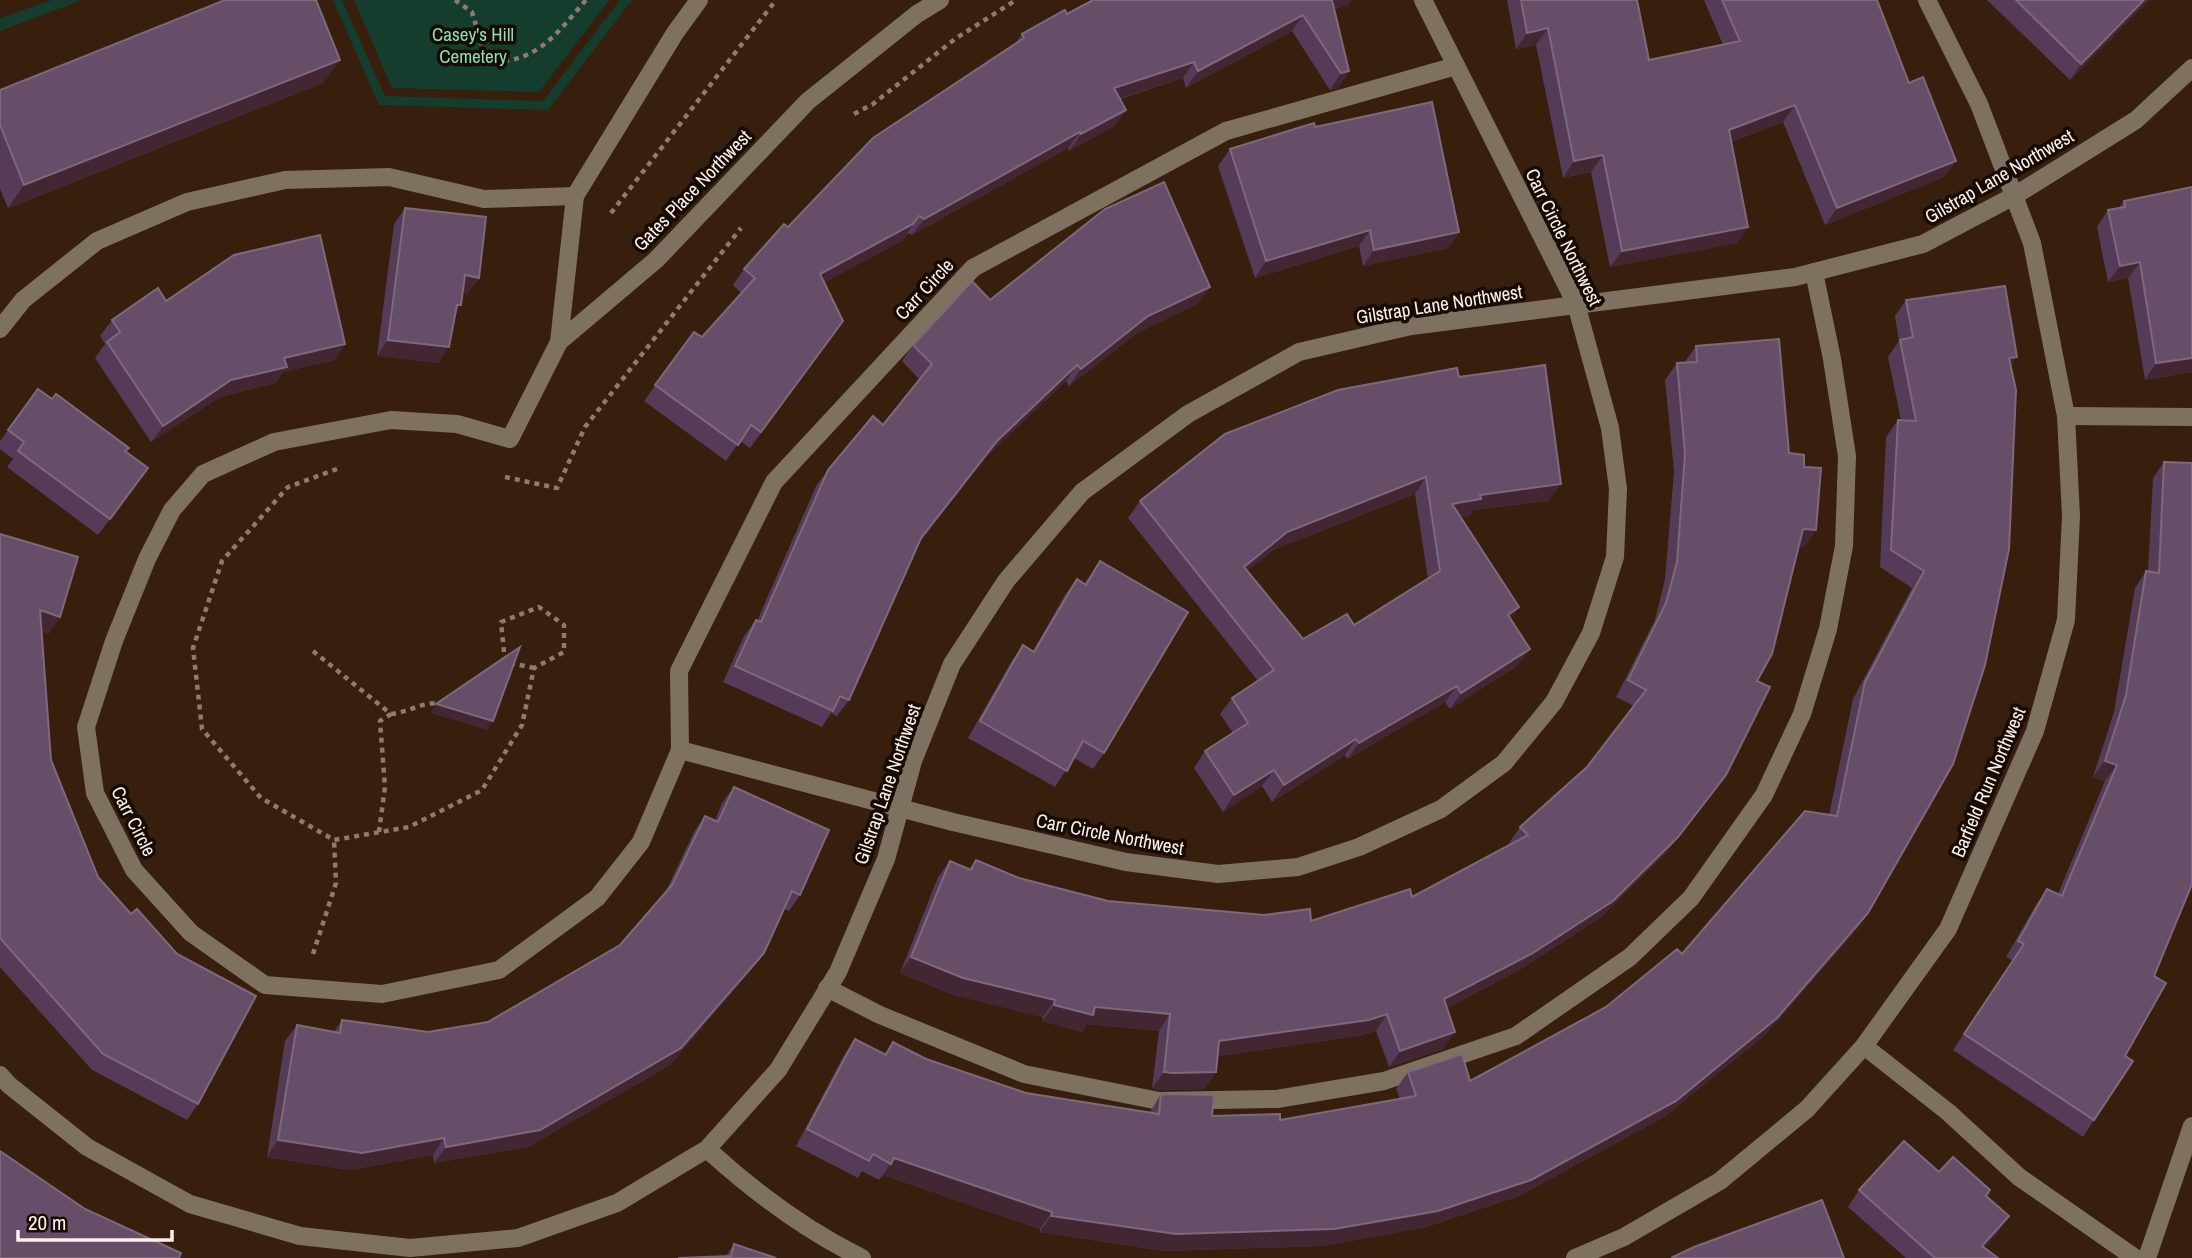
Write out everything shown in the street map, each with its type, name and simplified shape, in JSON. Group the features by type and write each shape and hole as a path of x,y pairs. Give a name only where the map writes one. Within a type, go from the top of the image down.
{"street":[{"path":"559,342 575,196 675,33 699,0"},
{"name":"Gates Place Northwest","path":"510,439 559,342 656,260 808,100 916,14 940,0"},
{"name":"Carr Circle Northwest","path":"900,809 1126,862 1219,874 1298,867 1359,847 1441,809 1504,763 1554,702 1591,633 1615,557 1618,489 1610,428 1576,304 1423,0"},
{"name":"Barfield Run Northwest","path":"1575,1258 1624,1237 1720,1181 1807,1109 1864,1046 1948,929 2035,731 2066,620 2071,516 2066,416 2032,243 1979,104 1927,0"},
{"name":"Carr Circle","path":"510,439 457,424 391,420 274,442 203,474 172,510 147,559 114,641 86,727 95,793 134,870 191,933 265,985 382,994 499,970 597,898 641,842 680,750 679,671 774,482 973,268 1226,131 1456,66"},
{"name":"Gilstrap Lane Northwest","path":"0,1075 87,1147 190,1204 300,1236 396,1247 518,1238 617,1203 706,1149 778,1070 838,972 886,859 912,761 952,664 1006,581 1082,492 1188,414 1299,352 1411,326 1814,272 1923,244 2014,196 2136,120 2192,68"},
{"path":"0,329 23,300 97,241 187,202 285,180 389,177 484,199 575,196"},
{"path":"827,988 880,1015 1024,1074 1159,1101 1277,1099 1384,1081 1516,1036 1630,957 1690,898 1764,795 1802,714 1828,629 1844,545 1847,456 1832,359 1814,272"},
{"path":"2066,416 2192,416"},
{"path":"680,750 900,809"},
{"path":"1864,1046 1948,1112 2019,1177 2135,1258"},
{"path":"2147,1258 2192,1126"},
{"path":"706,1149 742,1181 830,1242 862,1258"}],"path":[{"path":"455,0 472,12 487,61 510,62 545,47 586,0"},
{"path":"608,216 776,0"},
{"path":"843,120 873,104 956,39 1016,0"},
{"path":"503,476 557,488 585,427 744,224"},
{"path":"341,468 288,487 222,561 193,648 202,729 261,798 334,840 409,827 482,790 522,726 534,668"},
{"path":"539,607 564,625 564,652 534,668 505,662 501,622 539,607"},
{"path":"313,651 391,714"},
{"path":"379,832 386,787 380,721 391,714 405,712 431,701 454,707"},
{"path":"312,957 337,883 334,840"}],"green space":[{"path":"52,0 82,0 0,31 0,18"},
{"path":"333,0 342,0 385,96 543,101 620,0 632,0 548,110 379,105"},
{"name":"Casey's Hill Cemetery","path":"354,0 609,0 539,92 392,88"}],"building":[{"path":"225,0 316,0 340,60 24,185 0,125 0,90"},
{"path":"1093,0 1332,0 1349,71 1341,73 1303,15 1198,71 1194,62 1114,88 1126,110 1081,134 1080,132 924,219 919,216 913,224 820,274 843,321 761,432 751,425 738,445 655,385 694,332 702,337 755,278 744,269 784,224 788,227 873,138 1024,38 1022,34 1065,10 1067,14"},
{"path":"1521,0 1637,0 1649,60 1740,41 1722,0 1877,0 1909,83 1923,77 1956,161 1837,208 1795,105 1729,130 1748,227 1622,251 1603,155 1574,161 1548,28 1527,33"},
{"path":"2016,0 2144,0 2081,64"},
{"path":"1432,102 1459,232 1374,250 1370,230 1266,261 1230,149 1314,123 1315,127"},
{"path":"1164,182 1210,287 1148,316 1081,369 1077,365 997,441 921,538 849,700 840,696 833,711 735,666 756,620 761,622 828,470 873,416 883,425 932,364 913,345 972,281 990,300 1105,209"},
{"path":"2192,187 2192,358 2156,363 2140,262 2120,266 2108,210 2125,207 2124,201"},
{"path":"405,208 486,217 479,278 465,275 461,305 457,305 449,347 388,340"},
{"path":"320,235 345,344 284,358 287,367 231,380 163,426 107,342 120,332 112,320 158,288 166,301 234,255"},
{"path":"2005,286 2017,357 2009,358 2016,390 2009,549 1985,665 1953,764 1868,913 1777,1018 1676,1101 1531,1180 1438,1211 1334,1229 1176,1234 1051,1216 1052,1212 894,1158 891,1164 873,1154 869,1161 807,1129 855,1039 886,1055 893,1042 926,1059 1026,1093 1159,1114 1161,1094 1214,1095 1212,1116 1280,1114 1280,1120 1416,1096 1408,1072 1462,1054 1470,1081 1606,1007 1677,949 1682,954 1805,811 1837,816 1865,682 1924,571 1891,550 1898,420 1916,421 1900,340 1913,337 1906,300"},
{"path":"1779,339 1789,453 1804,455 1804,467 1821,468 1816,530 1803,529 1772,654 1757,681 1770,687 1726,775 1678,837 1613,901 1533,953 1444,999 1455,1032 1400,1051 1387,1014 1369,1020 1219,1041 1216,1072 1164,1072 1170,1014 1095,1007 1093,1015 1054,1005 1055,1000 963,978 911,957 950,861 971,870 976,860 1019,878 1108,901 1264,915 1310,909 1311,921 1410,889 1412,897 1528,835 1520,827 1587,767 1646,690 1628,680 1666,603 1677,562 1685,454 1677,363 1697,362 1696,346"},
{"path":"1545,365 1561,484 1480,495 1481,499 1452,504 1519,607 1508,615 1530,649 1461,693 1457,686 1359,743 1356,739 1284,785 1274,770 1234,795 1205,751 1248,723 1232,698 1274,670 1140,501 1225,434 1338,390 1457,368 1459,377","holes":["1426,477 1440,571 1354,625 1347,614 1303,639 1244,567 1287,532"]},
{"path":"38,389 52,399 56,394 129,448 125,451 148,468 110,519 18,451 24,442 8,430"},
{"path":"2164,462 2192,463 2192,884 2154,976 2166,983 2125,1056 2133,1061 2094,1120 1964,1034 2024,944 2018,941 2047,889 2062,896 2117,765 2105,761 2126,695 2146,571 2159,573"},
{"path":"0,534 78,557 60,617 40,610 51,760 98,877 131,914 137,909 177,954 256,996 198,1104 103,1054 0,938"},
{"path":"1100,561 1188,612 1104,753 1083,741 1067,771 980,721 1023,645 1034,652 1077,579 1086,585"},
{"path":"520,647 493,721 436,704"},
{"path":"734,787 829,830 800,895 792,891 764,953 681,1048 540,1130 446,1147 444,1138 362,1153 278,1140 297,1025 340,1033 342,1020 428,1032 488,1022 620,945 672,885 705,816 718,822"},
{"path":"1904,1141 1939,1172 1953,1157 1990,1190 1986,1196 2009,1216 1982,1246 1998,1258 1935,1258 1859,1190"},
{"path":"0,1151 85,1209 181,1253 179,1258 0,1258"},
{"path":"1822,1200 1844,1258 1671,1258 1694,1247"},
{"path":"734,1244 776,1258 678,1258 731,1256"}]}
